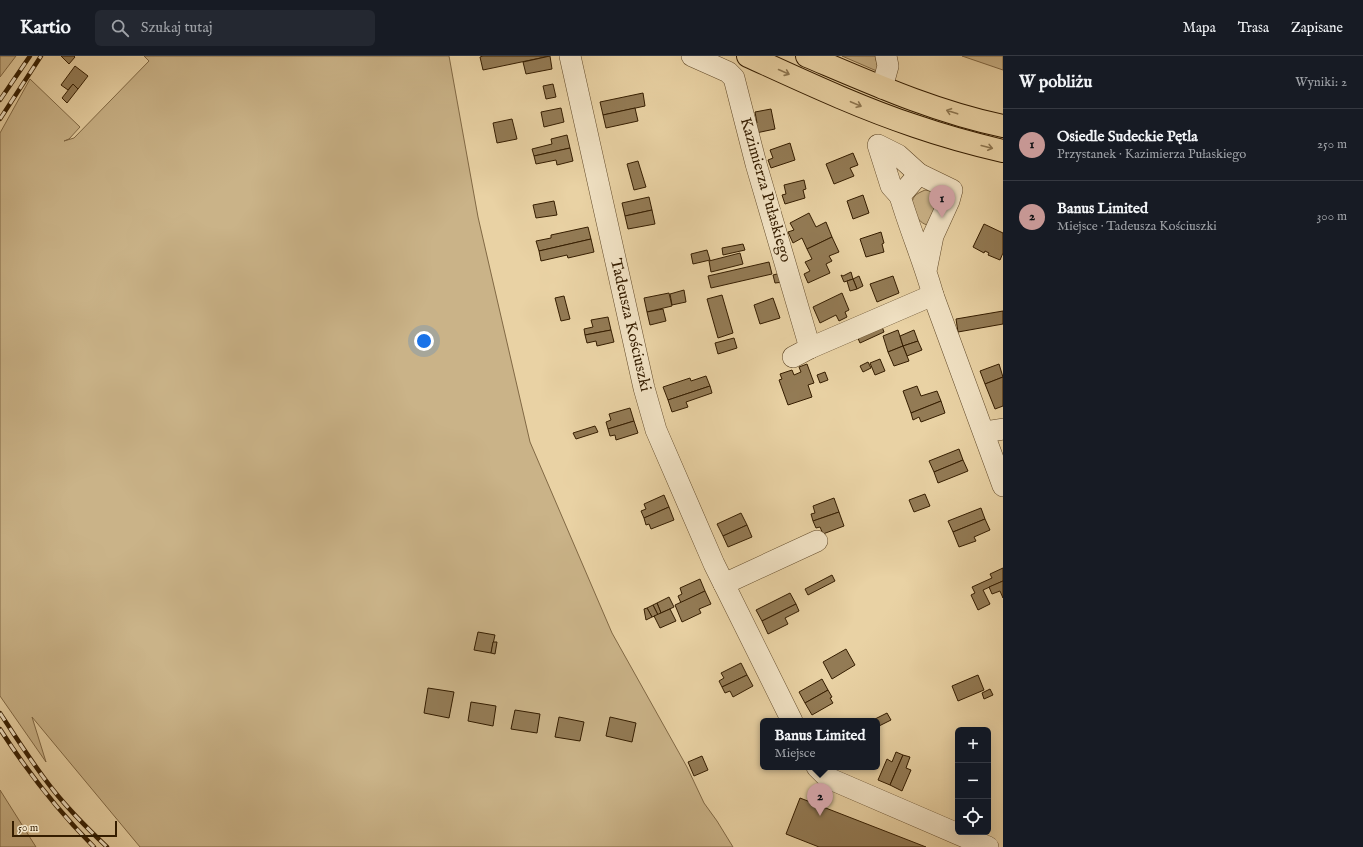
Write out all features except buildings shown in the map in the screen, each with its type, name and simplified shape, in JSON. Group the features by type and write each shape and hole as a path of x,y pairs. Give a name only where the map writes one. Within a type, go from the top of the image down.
{"main road":[{"path":"748,56 820,89 891,117 945,135 1003,151"},
{"path":"807,56 882,88 958,114 1003,126"}],"street":[{"name":"Tadeusza Kościuszki","path":"570,56 644,388 656,430 724,584 791,718"},
{"name":"Kazimierza Pułaskiego","path":"692,56 728,72 734,78 801,353 933,295"},
{"path":"882,88 888,66 886,56"},
{"path":"926,271 933,236 949,201 952,190 920,174 898,155 878,145 891,186 900,196 933,295 993,430 1003,486"},
{"path":"900,196 920,174"},
{"path":"724,584 817,541"},
{"path":"820,770 828,778 988,847"}],"shaded area":[{"path":"0,56 16,56 0,77"},
{"path":"144,56 449,56 478,217 530,442 612,633 687,767 704,803 733,847 140,847 32,717 46,762 0,696 0,133 30,79 80,127 69,139 64,141 74,138 149,61"},
{"path":"842,56 875,56 879,72"},
{"path":"962,56 1003,56 1003,70"},
{"path":"925,190 935,192 941,201 928,225 924,224 918,218 912,205 914,197"},
{"path":"0,790 36,847 0,847"}],"railway":[{"path":"0,100 30,56"},
{"path":"0,119 41,56"},
{"path":"0,713 54,791 79,820 107,847"},
{"path":"0,729 44,790 94,847"}],"place":[{"name":"Osiedle Sudeckie Pętla","path":"942,218"},
{"name":"Banus Limited","path":"820,816"}]}
